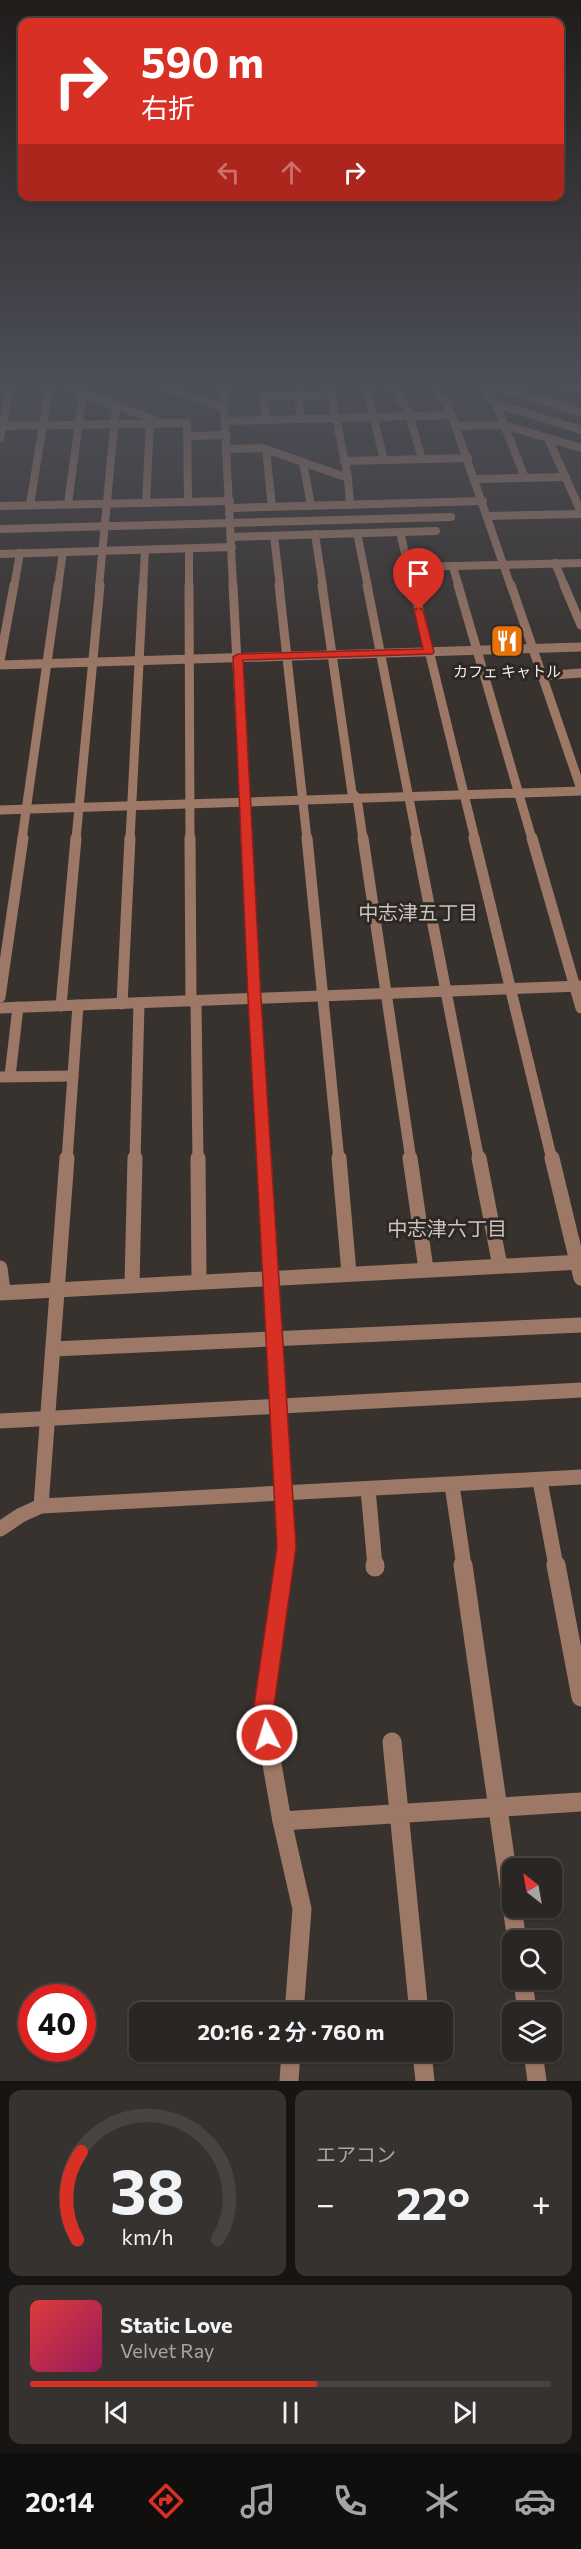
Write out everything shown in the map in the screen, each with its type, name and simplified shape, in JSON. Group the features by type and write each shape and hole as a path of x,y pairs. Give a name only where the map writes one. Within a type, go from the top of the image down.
{"street":[{"path":"30,505 33,484"},
{"path":"68,504 71,484"},
{"path":"61,1006 110,484"},
{"path":"146,502 147,484"},
{"path":"188,484 188,501"},
{"path":"229,484 254,998 285,1493 286,1547 263,1713 282,1821 302,1909 295,2002"},
{"path":"270,484 272,507"},
{"path":"307,484 311,506"},
{"path":"348,484 350,505"},
{"path":"0,810 581,790 540,676 533,648 477,484"},
{"path":"488,516 580,515 569,484"},
{"path":"0,506 188,501 272,507 483,501"},
{"path":"0,554 189,549 232,536 451,517"},
{"path":"0,529 106,526 232,536 436,531"},
{"path":"400,532 579,1262 581,1278"},
{"path":"357,533 500,1266"},
{"path":"315,534 352,793 357,798 387,993 426,1269"},
{"path":"274,536 285,656 324,996 349,1274"},
{"path":"189,549 189,804 199,1281"},
{"path":"122,1004 145,550"},
{"path":"0,997 45,663 63,552"},
{"path":"20,553 0,663 581,647"},
{"path":"555,563 581,625"},
{"path":"409,567 581,563"},
{"path":"453,567 518,793 578,986 581,1008"},
{"path":"540,676 581,673"},
{"path":"0,1008 578,986"},
{"path":"132,1284 139,1003"},
{"path":"41,1506 78,1005"},
{"path":"18,1008 5,1076 73,1076"},
{"path":"0,1268 1,1292 579,1262"},
{"path":"52,1348 581,1325"},
{"path":"0,1421 279,1408 581,1390"},
{"path":"0,1530 21,1515 41,1506 581,1477"},
{"path":"540,1481 581,1697"},
{"path":"452,1485 515,1930"},
{"path":"368,1489 375,1567"},
{"path":"392,1742 417,2002"},
{"path":"282,1821 581,1802"},
{"path":"289,2081 290,2062"},
{"path":"423,2062 425,2081"},
{"path":"534,2062 537,2081"}],"place":[{"name":"カフェ キャトル","path":"507,641"}],"district":[{"name":"中志津五丁目","path":"418,912"},
{"name":"中志津六丁目","path":"447,1228"}],"route":[{"path":"267,1735 263,1713 286,1547 285,1493 254,998 238,657 429,652 419,610"}]}
